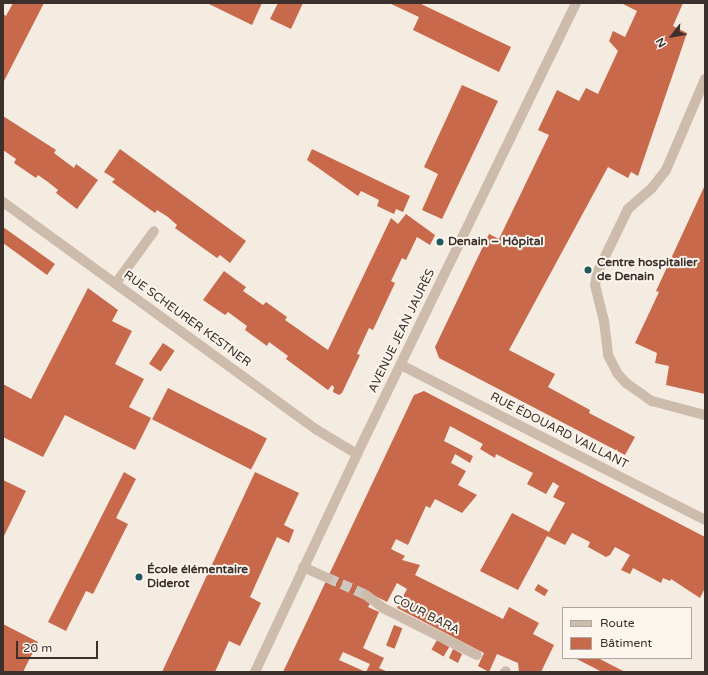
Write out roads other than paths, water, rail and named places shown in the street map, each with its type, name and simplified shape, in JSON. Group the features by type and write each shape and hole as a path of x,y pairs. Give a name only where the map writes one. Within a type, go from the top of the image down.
{"street":[{"name":"AVENUE JEAN JAURÈS","path":"255,672 357,454 576,3"},
{"path":"705,78 666,170 652,188 628,209 597,273 595,285 604,321 608,355 617,373 626,383 652,401 705,415"},
{"name":"RUE SCHEURER KESTNER","path":"3,202 317,430 357,454"},
{"path":"116,283 154,232"},
{"name":"RUE ÉDOUARD VAILLANT","path":"401,365 705,520"},
{"path":"303,567 328,578"},
{"name":"COUR BARA","path":"366,595 383,608 477,655"}],"tunnel":[{"path":"328,578 366,595"}],"place":[{"name":"Denain – Hôpital","path":"440,242"},
{"name":"Centre hospitalier de Denain","path":"588,270"},
{"name":"École élémentaire Diderot","path":"139,577"}]}
